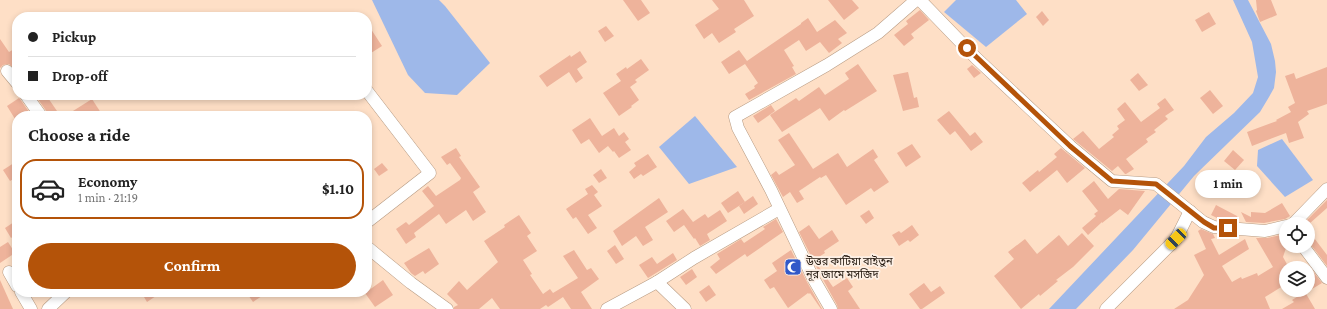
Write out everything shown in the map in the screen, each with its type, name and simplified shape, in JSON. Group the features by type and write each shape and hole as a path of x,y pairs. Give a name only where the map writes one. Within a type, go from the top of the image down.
{"street":[{"path":"831,309 813,278 780,209 738,128 735,117 827,65 878,33 916,0"},
{"path":"920,0 987,68 1070,146 1112,181 1156,184 1214,228 1265,231 1279,228"},
{"path":"7,71 12,77"},
{"path":"372,98 430,173 372,218"},
{"path":"30,100 37,111"},
{"path":"1299,217 1327,189"},
{"path":"607,309 657,282 694,258 780,209"},
{"path":"1106,309 1176,239 1190,211"},
{"path":"372,251 411,283 447,309"},
{"path":"1308,253 1327,278"},
{"path":"9,272 12,277"},
{"path":"657,282 685,309"},
{"path":"24,297 31,309"},
{"path":"48,309 61,297"}],"water":[{"path":"372,0 439,0 490,63 457,95 425,93 408,75"},
{"path":"956,0 1016,0 1027,14 986,47 944,12"},
{"path":"1233,0 1248,0 1271,44 1276,72 1274,88 1269,97 1260,112 1194,176 1133,250 1076,309 1049,309 1184,166 1206,137 1234,113 1253,93 1258,77 1252,42"},
{"path":"695,116 737,167 689,184 659,147"},
{"path":"1282,139 1313,180 1285,197 1257,166 1258,150"}],"building":[{"path":"623,0 641,0 650,13 638,21"},
{"path":"712,0 744,0 754,16 734,29 736,32 719,43 712,33 704,39 695,25 719,9"},
{"path":"828,0 852,0 859,8 844,20"},
{"path":"1256,0 1271,0 1277,15 1260,22 1256,11"},
{"path":"920,10 929,20 911,34 914,38 904,46 894,35 908,24 906,21"},
{"path":"1042,11 1049,20 1043,26 1036,17"},
{"path":"1209,12 1216,24 1202,32 1195,20"},
{"path":"808,18 817,32 835,20 847,33 838,39 842,43 829,53 820,42 806,51 799,40 784,50 794,66 792,67 796,74 749,100 745,94 755,88 754,86 758,83 745,64 729,74 721,62 739,50 747,61"},
{"path":"606,26 614,36 605,42 598,31"},
{"path":"372,31 382,46 372,52"},
{"path":"0,39 9,52 12,50 12,67 9,64 3,65 0,68"},
{"path":"580,51 587,62 577,69 583,78 576,83 569,72 547,87 539,76 570,55 571,57"},
{"path":"641,59 649,70 635,80 637,82 630,87 639,100 619,116 603,93 621,81 616,74 626,67 627,69"},
{"path":"858,64 877,91 845,111 844,110 829,121 820,108 782,132 770,115 796,98 799,101 819,87 825,95 849,79 845,73"},
{"path":"972,65 981,73 974,78 967,69"},
{"path":"1327,67 1327,104 1307,111 1309,114 1298,122 1304,138 1289,143 1286,133 1252,146 1247,132 1277,121 1276,120 1291,112 1288,107 1295,103 1285,76 1294,73 1296,79"},
{"path":"908,72 914,98 917,97 919,107 903,111 893,75"},
{"path":"1138,73 1148,85 1139,91 1130,80"},
{"path":"1210,90 1223,106 1213,114 1200,98"},
{"path":"1165,98 1174,110 1165,116 1168,119 1154,130 1156,132 1146,139 1148,142 1126,159 1134,169 1126,174 1118,166 1112,171 1073,139 1083,131 1099,149 1114,137 1112,135 1119,129 1117,126 1125,120 1117,109 1125,102 1141,122 1160,108 1157,104"},
{"path":"16,100 20,100 28,111 12,111 12,114 7,106"},
{"path":"39,100 49,100 57,111 46,111"},
{"path":"93,100 100,111 73,111"},
{"path":"771,105 775,111 758,123 753,116"},
{"path":"949,111 970,136 975,132 983,142 971,151 955,131 950,135 937,120"},
{"path":"590,118 602,136 614,128 619,136 624,132 629,139 625,142 631,150 619,158 608,146 599,153 589,139 581,144 572,130"},
{"path":"789,133 813,169 838,153 847,167 873,149 878,157 874,160 889,182 874,192 871,188 846,205 826,175 821,178 820,177 799,191 804,199 797,203 790,192 783,197 771,175 776,171 779,175 795,165 778,140"},
{"path":"912,144 921,157 906,167 897,153"},
{"path":"456,148 461,156 459,157 480,187 473,192 486,212 473,221 466,210 446,224 439,214 414,233 416,237 406,244 396,229 406,222 409,225 434,206 422,191 428,186 436,196 460,180 461,178 450,163 447,165 441,157"},
{"path":"1061,148 1085,168 1067,183 1057,170 1030,192 1022,183 1038,170 1039,172 1057,157 1054,154"},
{"path":"1233,150 1244,160 1235,170 1224,161"},
{"path":"648,154 657,167 643,176 641,174 634,179 629,172 636,166 634,163"},
{"path":"382,163 388,170 379,176 374,169"},
{"path":"12,164 12,180 10,181 3,170"},
{"path":"601,169 607,178 599,183 593,175"},
{"path":"1094,181 1108,199 1119,189 1145,191 1128,215 1120,209 1102,222 1088,235 1082,228 1096,216 1094,214 1098,211 1082,191"},
{"path":"592,185 598,192 594,195 602,206 588,215 597,228 588,234 576,217 573,219 566,209 588,194 585,189"},
{"path":"738,191 745,202 728,213 721,203"},
{"path":"753,196 758,204 744,214 739,206"},
{"path":"659,198 668,212 645,227 653,240 643,246 636,236 622,246 613,231"},
{"path":"1327,200 1327,208 1315,219 1315,217 1310,217"},
{"path":"1282,203 1290,216 1279,217 1279,220 1264,223 1246,222 1241,212 1251,217 1251,212 1265,213"},
{"path":"1216,205 1237,216 1239,221 1226,219 1221,220 1211,215"},
{"path":"683,209 693,222 705,214 708,218 720,210 727,221 707,234 710,240 700,246 684,225 674,232 666,221"},
{"path":"869,210 874,218 866,224 860,216"},
{"path":"519,215 531,233 527,236 537,251 523,260 532,274 530,275 543,294 550,289 553,293 578,278 563,256 574,250 587,270 591,268 599,279 581,292 592,309 571,309 563,297 548,307 546,305 540,309 500,309 492,298 479,309 454,309 454,307 458,305 447,294 459,281 467,290 498,262 484,241 505,227 504,225"},
{"path":"776,219 783,232 747,257 745,254 716,274 710,267 720,259 717,254 741,239 744,243 765,229 763,227"},
{"path":"12,223 12,237 11,238 5,228"},
{"path":"809,225 819,239 832,230 839,241 814,260 833,287 847,278 853,287 848,291 860,309 838,309 799,232"},
{"path":"912,225 919,235 910,242 908,240 899,246 892,235 899,231 901,233"},
{"path":"1201,229 1213,234 1215,238 1211,239 1219,255 1245,239 1249,249 1222,266 1232,282 1241,277 1242,279 1257,273 1258,276 1273,267 1256,238 1267,238 1279,235 1279,253 1284,253 1283,257 1285,261 1279,261 1279,288 1265,297 1270,309 1174,309 1188,300 1204,275 1194,255 1206,249 1198,231"},
{"path":"1082,233 1094,246 1073,267 1056,280 1058,281 1021,309 994,276 1014,259 1008,252 1025,239 1037,254 1059,235 1068,246"},
{"path":"1315,239 1327,255 1327,266 1315,250"},
{"path":"8,242 12,248 12,255 0,263 0,247"},
{"path":"615,245 624,259 616,264 607,251"},
{"path":"429,248 439,264 425,274 423,271 415,276 404,263"},
{"path":"791,250 822,309 810,293 788,308 774,287 770,289 764,280 777,271 772,263"},
{"path":"673,253 677,260 648,278 639,265 652,257 657,264"},
{"path":"692,269 697,277 686,285 680,277"},
{"path":"1315,274 1322,283 1315,287"},
{"path":"0,280 13,309 0,309"},
{"path":"383,280 393,295 375,307 368,297 372,297 372,288"},
{"path":"924,283 931,292 940,286 945,293 920,309 909,294"},
{"path":"709,285 716,295 706,302 699,292"},
{"path":"144,297 154,297 147,302"},
{"path":"250,297 260,297 253,302"},
{"path":"1297,297 1308,297 1315,309 1282,309 1294,302 1292,300"}],"place":[{"name":"উত্তর কাটিয়া বাইতুন নূর জামে মসজিদ","path":"793,267"}],"route":[{"path":"967,48 1070,146 1112,181 1156,184 1204,222 1214,228 1228,228"}]}
